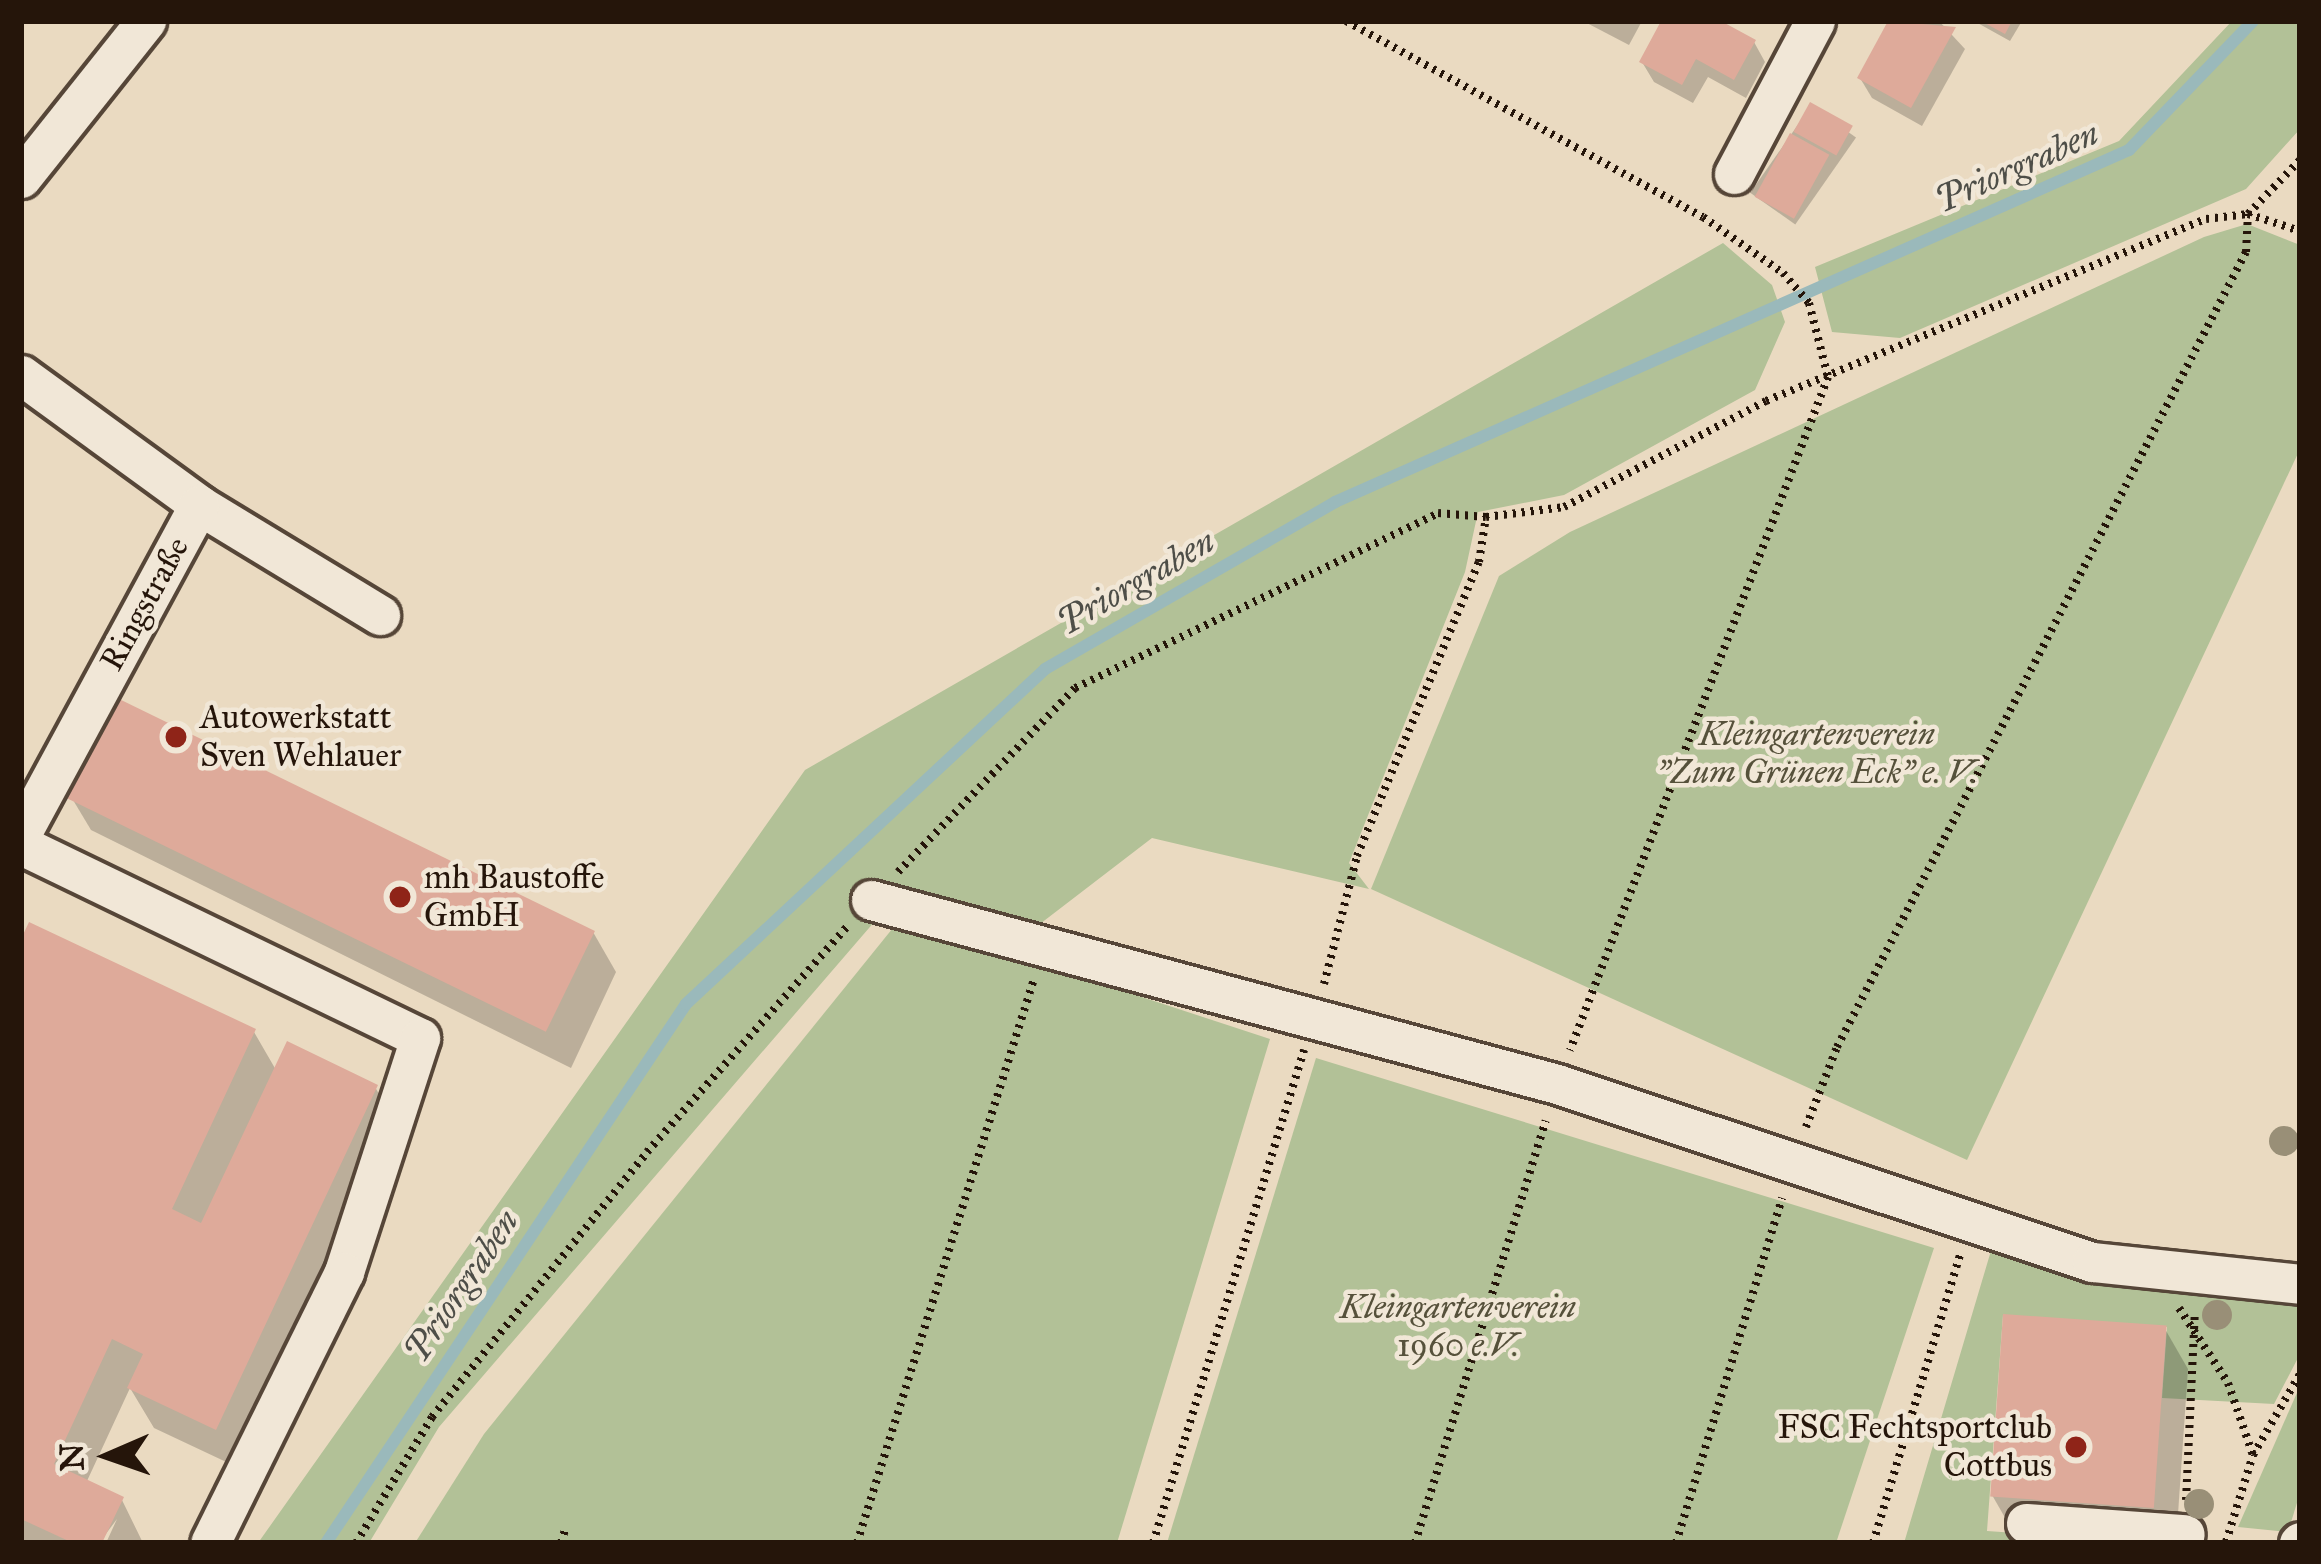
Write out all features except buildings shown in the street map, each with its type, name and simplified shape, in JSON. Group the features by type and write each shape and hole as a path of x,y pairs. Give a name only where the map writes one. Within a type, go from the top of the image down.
{"street":[{"path":"21,178 146,21"},
{"path":"1734,174 1815,21"},
{"name":"Ringstraße","path":"21,375 200,505 21,834"},
{"path":"200,505 380,615"},
{"path":"21,845 420,1038 344,1272 210,1543"},
{"path":"872,900 1557,1084 1923,1200 1969,1225 2092,1262 2300,1284"},
{"path":"2026,1523 2185,1534"}],"path":[{"path":"1346,21 1703,217 1783,273 1809,303 1815,344 1828,376 1557,1084 1415,1543"},
{"path":"1676,1543 1793,1160 1837,1047 2246,251 2248,214 2300,160"},
{"path":"356,1543 432,1417 647,1152 872,900 1075,688 1438,512 1486,517 1564,507 1766,400 2206,219 2248,214 2300,231"},
{"path":"856,1543 1045,943"},
{"path":"1873,1543 1969,1225"},
{"path":"2142,1268 2194,1328 2228,1383 2253,1455"},
{"path":"2185,1534 2197,1274"},
{"path":"2226,1543 2253,1455 2300,1374"},
{"path":"561,1543 566,1527"}],"green space":[{"path":"2232,21 2300,21 2300,129 2246,189 1900,338 1832,332 1815,267 2119,141"},
{"name":"Kleingartenverein \"Zum Grünen Eck\" e. V.","path":"2247,224 2300,245 2300,449 1967,1160 1371,889 1499,576 1570,532 2204,237"},
{"path":"1723,243 1772,285 1785,322 1755,390 1564,495 1478,512 1465,572 1349,863 1369,889 1152,838 1036,927 894,899 439,1427 369,1543 258,1543 805,770"},
{"path":"901,918 1270,1039 1117,1543 415,1543 484,1434"},
{"name":"Kleingartenverein 1960 e.V.","path":"1316,1058 1934,1248 1836,1543 1167,1543"},
{"path":"1993,1244 2043,1268 2133,1283 2300,1294 2300,1354 2274,1404 2162,1398 2167,1327 2003,1315 1987,1531 2164,1543 1904,1543"},
{"path":"2300,1386 2300,1493 2288,1532 2238,1527"}],"waterway":[{"name":"Priorgraben","path":"326,1543 686,1004 1045,669 1335,502 2129,150 2253,21"}],"place":[{"name":"Autowerkstatt Sven Wehlauer","path":"176,737"},
{"name":"mh Baustoffe GmbH","path":"400,897"},
{"name":"FSC Fechtsportclub Cottbus","path":"2076,1447"}]}
